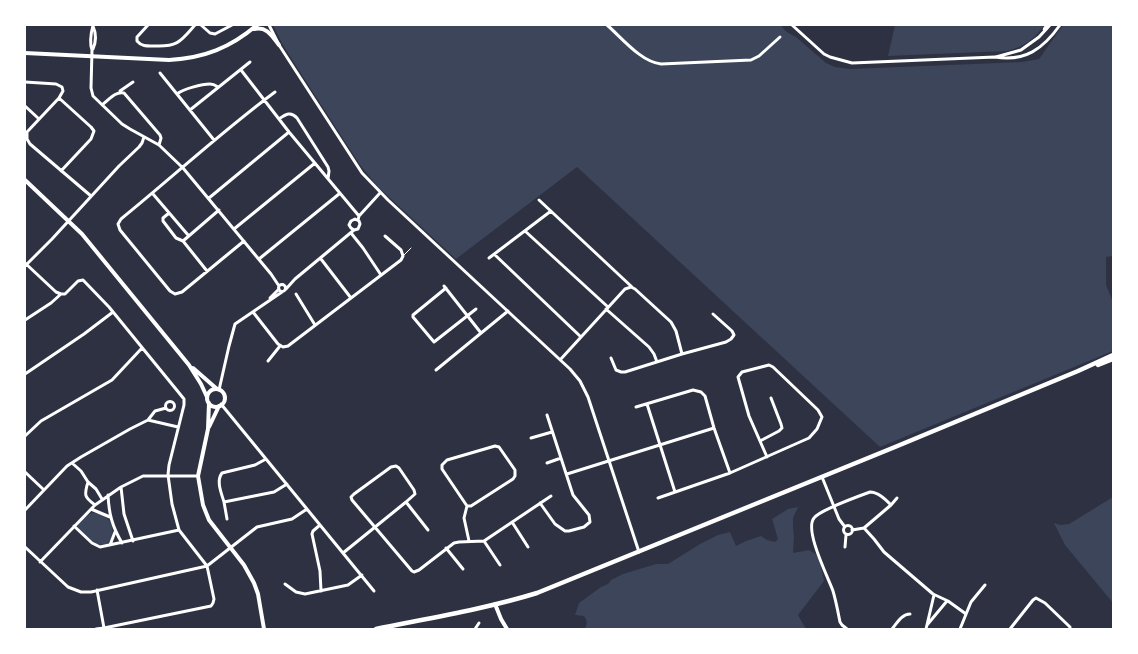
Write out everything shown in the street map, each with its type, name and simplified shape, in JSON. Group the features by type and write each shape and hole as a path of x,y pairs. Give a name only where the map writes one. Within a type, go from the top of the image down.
{"main road":[{"path":"376,629 518,599 537,593 822,477 1113,355"},
{"path":"1078,371 1113,359"}],"street":[{"path":"148,25 137,37 137,41 142,45 166,46 180,41 195,25"},
{"path":"201,25 213,34 232,25"},
{"path":"25,53 170,60 195,57 226,46 257,25"},
{"path":"269,25 279,45 362,173 381,193 575,374 586,392 639,552"},
{"path":"607,25 650,62 661,64 751,60 780,37"},
{"path":"792,25 824,54 852,63 1006,59 1024,56 1046,43 1060,25"},
{"path":"93,26 91,45 91,90 93,96 122,124 159,145 183,168 259,259 280,289"},
{"path":"995,58 1021,50 1034,41 1048,26"},
{"path":"252,29 266,30 279,45"},
{"path":"190,110 250,62"},
{"path":"218,389 234,326 280,289 296,279 360,226 358,218 340,194 240,70"},
{"path":"160,73 214,140"},
{"path":"25,82 60,85 62,87 63,90 59,98 27,132 27,141 91,196"},
{"path":"102,105 132,82"},
{"path":"177,94 183,90 206,84 213,84 218,87"},
{"path":"120,92 128,96 160,135 159,145"},
{"path":"244,241 182,292 177,294 170,291 120,230 118,224 120,220 153,194 214,140 275,92"},
{"path":"59,98 94,131 91,139 61,171"},
{"path":"25,106 39,119"},
{"path":"279,119 288,114 292,114 297,118 328,167 328,179"},
{"path":"209,198 290,132"},
{"path":"61,294 56,292 26,264 141,145 144,137"},
{"path":"234,229 315,163"},
{"path":"25,180 69,221 189,365 202,384 209,403 208,429 198,476 205,512 254,583 258,594 264,629"},
{"path":"381,193 358,218 350,222 350,227 381,275"},
{"path":"153,194 188,235"},
{"path":"259,259 340,194"},
{"path":"539,200 672,322 682,354"},
{"path":"182,241 219,210"},
{"path":"489,258 551,211"},
{"path":"169,213 163,218 163,221 207,271"},
{"path":"525,230 649,347 657,362"},
{"path":"253,312 280,346 289,346 398,262 403,256 401,250 385,236"},
{"path":"494,254 581,337"},
{"path":"320,259 351,298"},
{"path":"271,274 284,286"},
{"path":"25,320 51,304 78,281 83,280 113,312 184,399 169,465 168,475 172,504 179,530 207,566 214,599 213,603 210,606 96,629"},
{"path":"280,289 280,285 284,286"},
{"path":"476,309 467,316 434,342 413,317 445,287 467,316 481,333"},
{"path":"560,360 625,288 634,288"},
{"path":"296,294 316,325"},
{"path":"436,370 508,311"},
{"path":"25,374 89,331 113,312"},
{"path":"611,358 616,370 621,372 726,342 733,338 734,336 730,329 713,314"},
{"path":"268,361 280,346"},
{"path":"25,436 41,421 112,380 142,348"},
{"path":"189,365 222,392 224,396 224,400 208,429"},
{"path":"658,498 730,473 809,438 817,429 822,417 818,410 769,365 742,372 738,377 748,416 767,456"},
{"path":"207,396 211,391 218,389"},
{"path":"636,408 692,390 699,391 704,396 730,473"},
{"path":"760,440 782,428 771,398"},
{"path":"209,403 214,406 220,405"},
{"path":"647,404 675,492"},
{"path":"220,405 374,591"},
{"path":"25,510 65,468 148,420 155,411 166,408"},
{"path":"540,504 555,524 564,531 584,527 590,519 573,495 547,415"},
{"path":"148,420 178,427"},
{"path":"567,474 714,428"},
{"path":"531,438 552,432"},
{"path":"495,446 499,447 515,470 516,476 471,506 467,506 442,469 443,463 447,460 495,446"},
{"path":"547,463 561,458"},
{"path":"227,519 219,482 221,474 255,465 266,459"},
{"path":"72,463 81,471 102,499"},
{"path":"343,553 374,528 406,502 413,497 415,494 398,468 396,466 392,467 354,494 352,500 374,528 413,571 419,570 456,542 484,541 551,496"},
{"path":"25,472 44,490"},
{"path":"40,562 94,505 121,487 143,476 198,476"},
{"path":"822,477 839,519 845,527 843,530 846,534 845,547"},
{"path":"88,482 85,492 86,497 94,505"},
{"path":"224,502 278,491 287,484"},
{"path":"121,487 124,514 133,540"},
{"path":"847,629 840,622 833,591 811,534 811,524 815,517 834,507 872,492 882,496 891,505"},
{"path":"108,495 110,517 122,543"},
{"path":"846,534 850,534 852,530 864,528 897,498"},
{"path":"406,502 428,530"},
{"path":"467,506 464,521 469,541"},
{"path":"91,509 110,517"},
{"path":"25,547 65,584 72,589 86,592 207,566 256,527 294,518 307,509"},
{"path":"512,522 528,547"},
{"path":"320,525 312,534 320,572 321,591"},
{"path":"74,526 94,544 100,546 179,530"},
{"path":"845,527 850,526 852,530"},
{"path":"864,528 884,552 934,595 947,600 966,614"},
{"path":"110,545 116,532"},
{"path":"484,541 500,565"},
{"path":"446,548 463,569"},
{"path":"285,584 299,594 306,594 350,584 362,575"},
{"path":"960,629 972,601 985,585"},
{"path":"97,590 104,628"},
{"path":"926,627 934,595"},
{"path":"1010,629 1036,598 1040,599 1070,628"},
{"path":"926,627 947,600"},
{"path":"495,604 500,619 507,629"},
{"path":"892,629 903,616 910,614"},
{"path":"475,629 479,623"}],"lane":[{"path":"403,256 411,248"}],"shaded area":[{"path":"273,25 781,25 785,31 796,37 826,63 835,67 850,69 1022,62 1039,59 1063,25 1113,25 1113,256 1106,257 1106,285 1113,302 1113,351 880,447 577,167 456,259 378,187 360,165 283,45"},
{"path":"895,25 1044,25 1028,42 1007,51 888,56"},
{"path":"1113,497 1113,603 1065,545 1054,523 1060,525 1069,524"},
{"path":"798,507 793,518 793,553 809,550 819,556 824,581 798,615 806,629 585,629 587,622 584,616 575,615 579,603 611,580 623,574 656,564 668,564 718,535 730,532 736,546 761,536 775,542 778,539 772,519 788,509"},
{"path":"92,513 103,516 111,523 113,534 107,544 97,545 78,528 78,524 87,515"}]}
